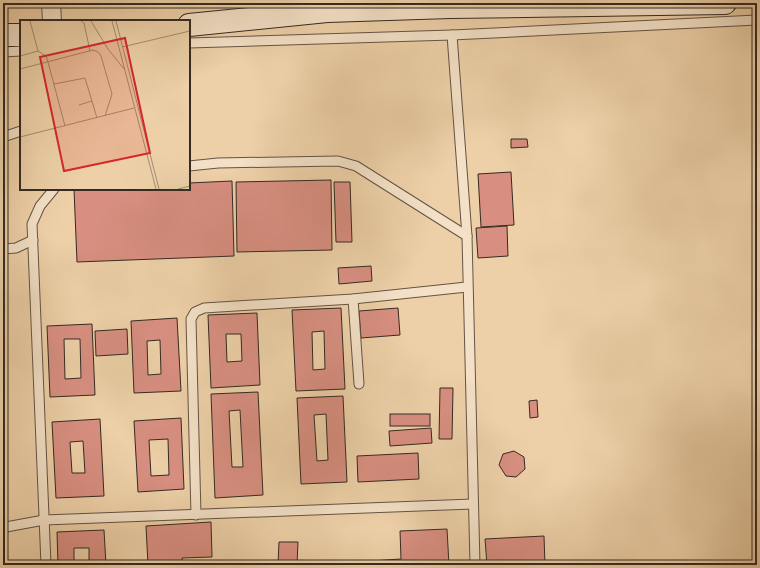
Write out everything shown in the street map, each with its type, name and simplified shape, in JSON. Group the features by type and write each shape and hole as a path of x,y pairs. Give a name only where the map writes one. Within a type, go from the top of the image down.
{"street":[{"path":"51,3 52,20"},
{"path":"190,26 326,11 450,7 725,3"},
{"path":"3,35 20,35"}],"lane":[{"path":"190,43 452,35 757,20"},
{"path":"190,50 203,43 213,24"},
{"path":"452,35 467,236 467,287 475,565"},
{"path":"3,52 20,51"},
{"path":"3,137 20,131"},
{"path":"190,166 218,163 347,162 356,166 467,236"},
{"path":"46,565 32,224 40,206 53,190"},
{"path":"3,249 16,248 33,240"},
{"path":"196,514 191,319 195,312 204,308 353,299 467,287"},
{"path":"353,299 359,384"},
{"path":"3,530 6,527 44,520 473,504"}],"building":[{"path":"511,139 527,139 528,147 511,148"},
{"path":"511,172 514,225 481,227 478,174"},
{"path":"331,180 332,250 237,252 236,182"},
{"path":"232,181 234,256 77,262 74,190 190,190 190,183"},
{"path":"334,182 350,182 352,242 336,242"},
{"path":"507,226 508,256 478,258 476,228"},
{"path":"371,266 372,281 339,284 338,268"},
{"path":"341,308 345,389 296,391 292,310","holes":["324,331 325,369 313,370 312,332"]},
{"path":"398,308 400,335 361,338 359,311"},
{"path":"257,313 260,385 211,388 208,315","holes":["226,334 241,334 242,361 227,362"]},
{"path":"177,318 181,391 134,393 131,321","holes":["160,340 161,374 148,375 147,341"]},
{"path":"92,324 95,395 50,397 47,326","holes":["64,339 80,339 81,378 65,379"]},
{"path":"127,329 128,354 96,356 95,331"},
{"path":"440,388 453,388 452,439 439,439"},
{"path":"258,392 263,495 215,498 211,394","holes":["240,410 243,467 232,467 229,411"]},
{"path":"343,396 347,482 301,484 297,398","holes":["326,414 328,460 317,461 314,415"]},
{"path":"537,400 538,417 530,418 529,401"},
{"path":"390,414 430,414 430,426 390,426"},
{"path":"181,418 184,489 138,492 134,421","holes":["168,439 169,475 151,476 149,440"]},
{"path":"100,419 104,496 56,498 52,422","holes":["83,441 85,473 72,473 70,442"]},
{"path":"431,428 432,443 390,446 389,431"},
{"path":"514,451 524,457 525,469 516,477 506,476 499,465 503,454"},
{"path":"418,453 419,479 358,482 357,456"},
{"path":"211,522 212,557 182,558 183,565 148,565 146,526"},
{"path":"447,529 449,565 356,565 356,562 401,559 400,531"},
{"path":"104,530 106,565 89,565 89,548 74,548 74,565 58,565 57,532"},
{"path":"544,536 545,565 487,565 485,539"},
{"path":"279,542 298,542 297,565 278,565"}]}
